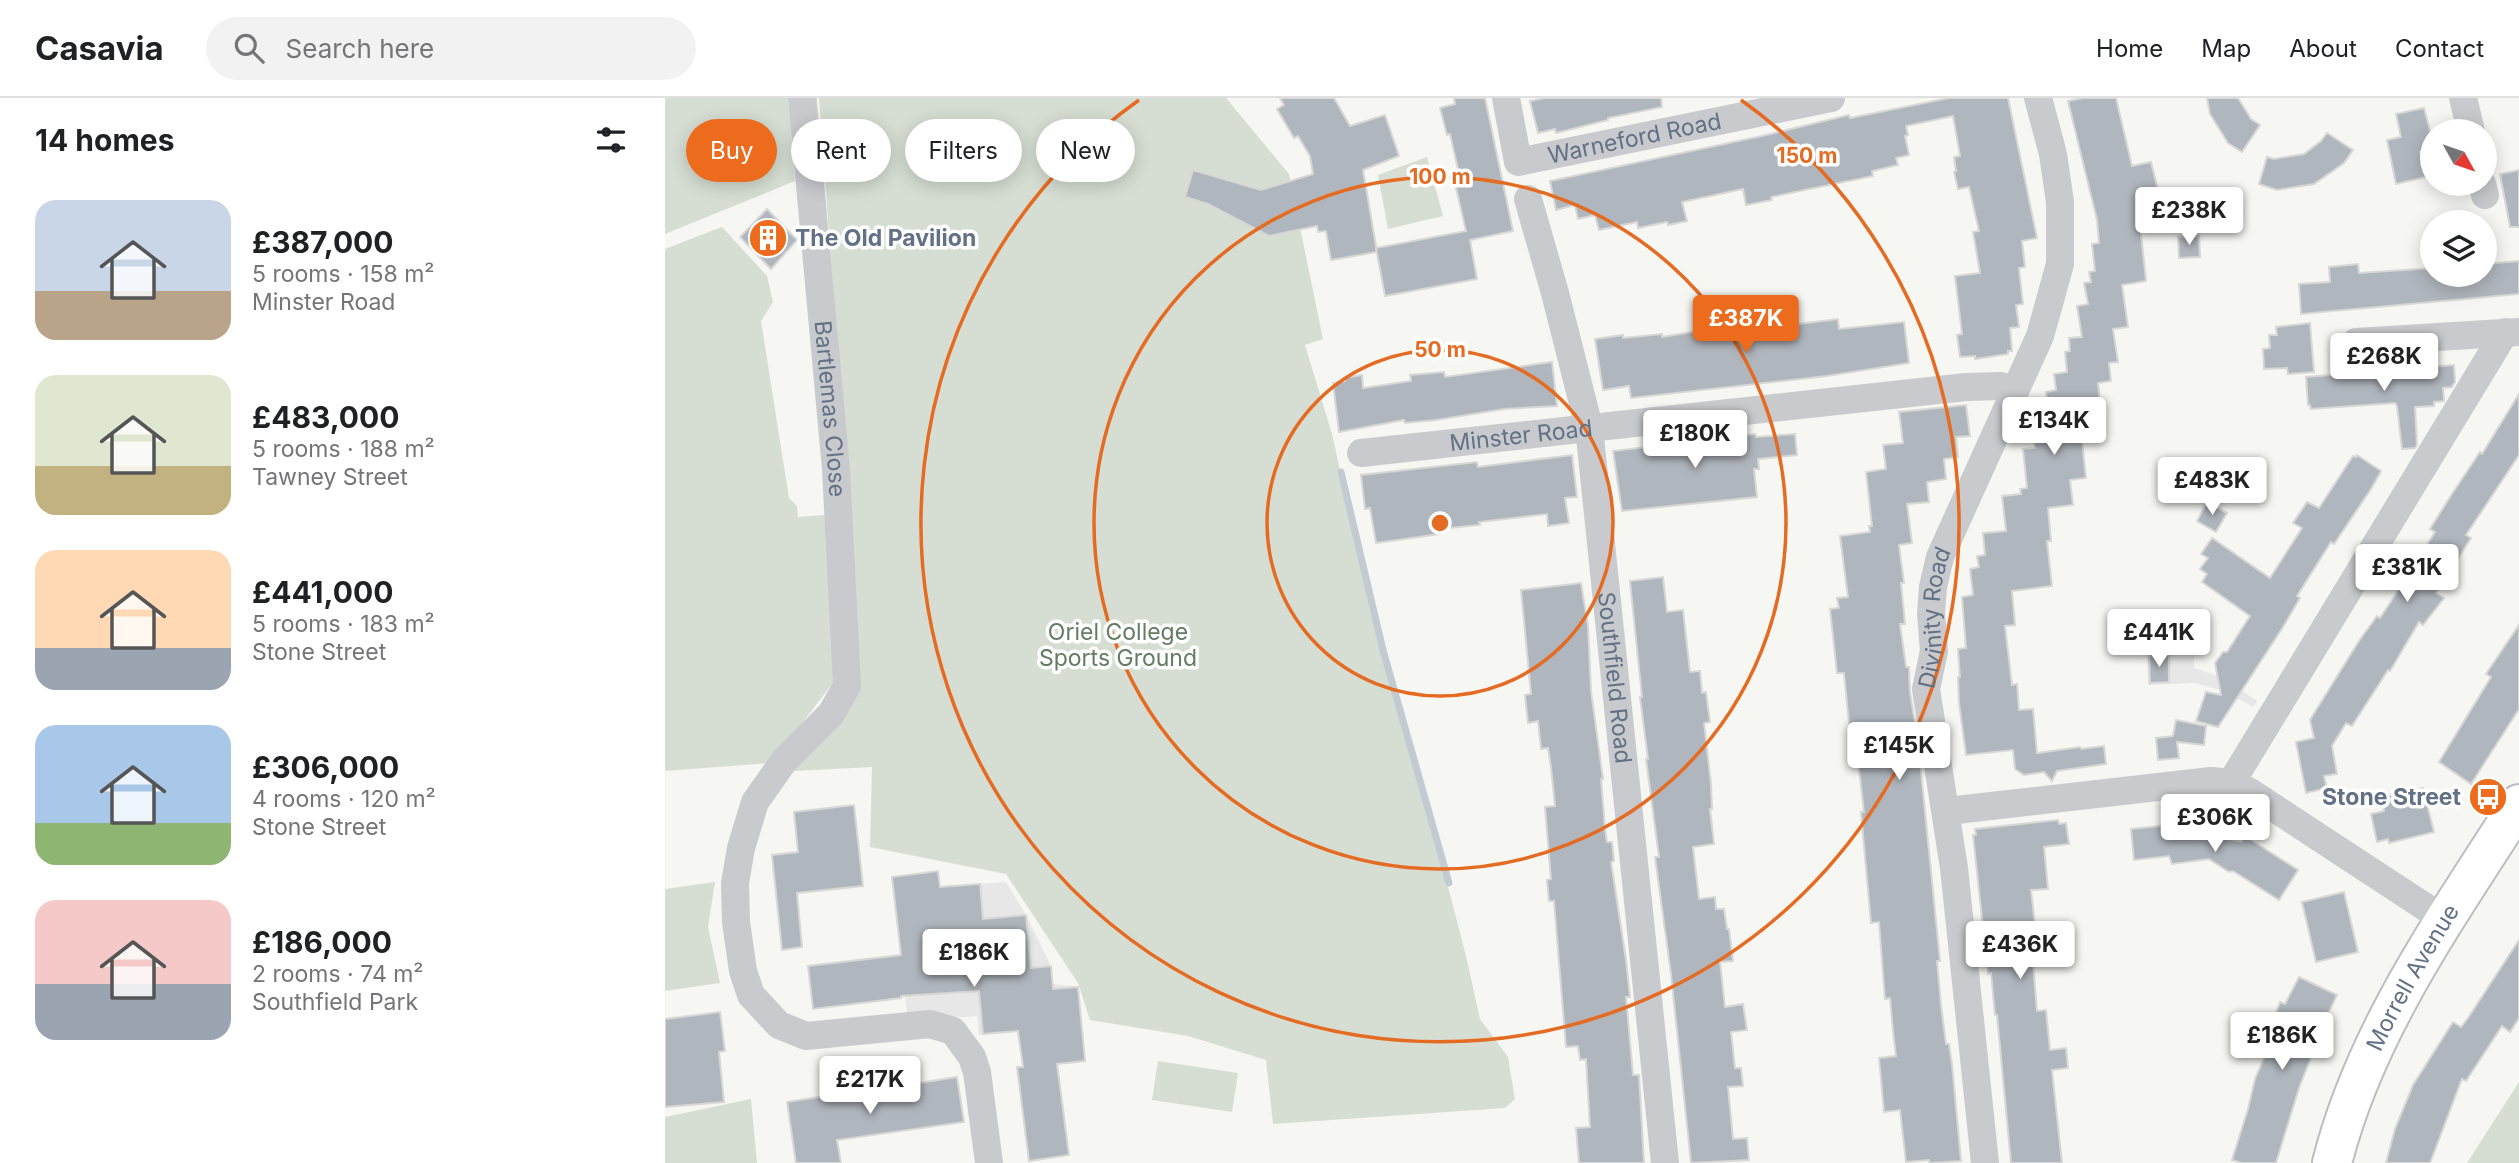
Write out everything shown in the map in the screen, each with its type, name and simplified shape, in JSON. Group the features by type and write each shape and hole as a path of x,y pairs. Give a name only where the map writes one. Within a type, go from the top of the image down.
{"street":[{"name":"Bartlemas Close","path":"802,98 836,469 847,686 831,714 784,761 755,802 741,848 735,883 736,922 743,971 751,995 779,1025 806,1036 930,1024 953,1031 972,1057 977,1072 989,1163"},
{"name":"Warneford Road","path":"1506,98 1518,162 1772,104 1831,98"},
{"name":"Divinity Road","path":"1985,1163 1947,811 1926,690 1934,651 1931,614 1933,587 1940,556 2040,336 2060,264 2060,202 2053,155 2038,98"},
{"path":"2463,98 2468,119"},
{"name":"Southfield Road","path":"1528,199 1589,427 1665,1163"},
{"path":"2357,342 2512,332"},
{"path":"2231,783 2512,332"},
{"name":"Minster Road","path":"1361,453 1966,387 2001,386 2015,391"},
{"path":"1947,811 2211,781 2231,783 2250,792 2445,920"},
{"name":"Morrell Avenue","path":"2332,1163 2362,1071 2397,1002 2445,920 2519,804"}],"shaded area":[{"path":"2194,649 2194,668 2223,678 2257,701 2253,707 2224,691 2194,683 2148,685 2147,654"},
{"path":"1006,882 1051,966 1053,984 1078,987 1085,1061 1065,1063 1019,1030 979,1035 977,1016 908,1021 902,970 957,965 950,886"}],"green space":[{"path":"665,98 788,98 793,182 665,234"},
{"name":"Oriel College Sports Ground","path":"814,98 817,98 819,119 815,119"},
{"name":"Oriel College Sports Ground","path":"819,98 1226,98 1289,174 1323,339 1305,345 1332,434 1370,605 1436,840 1480,1019 1508,1057 1515,1099 1505,1108 1273,1124 1266,1060 1188,1036 1090,1020 1078,983 1006,874 870,847 872,767 794,771 835,721 817,182 824,182 832,274 825,182 891,182 891,119 821,119"},
{"path":"1427,157 1443,216 1388,229 1378,175"},
{"path":"722,227 767,276 773,302 761,321 789,498 797,506 798,517 835,514 835,680 772,763 665,771 665,249"},
{"path":"715,882 708,927 720,983 665,991 665,889"},
{"path":"1158,1061 1238,1073 1232,1112 1152,1100"},
{"path":"2519,1082 2519,1163 2467,1163"},
{"path":"751,1099 757,1163 665,1163 665,1117"}],"building":[{"path":"1280,98 1334,98 1350,126 1385,115 1399,156 1363,170 1377,252 1331,260 1326,231 1318,232 1317,226 1269,236 1208,204 1185,197 1193,170 1261,190 1313,174 1310,156 1298,136 1294,138 1277,109 1284,105"},
{"path":"1454,98 1485,98 1513,231 1470,240 1477,279 1385,296 1376,248 1466,231 1454,179 1460,178 1450,134 1447,135 1440,108 1455,104"},
{"path":"1545,98 1661,98 1662,107 1608,118 1556,133 1555,129 1538,133 1530,101"},
{"path":"1949,98 2008,98 2037,238 2022,241 2025,267 2019,268 2023,304 2016,305 2019,327 2010,328 2012,351 2008,351 2008,354 1975,359 1975,356 1960,357 1957,335 1962,334 1955,276 1980,273 1973,232 1979,231 1969,187 1958,189 1954,172 1954,157 1960,156 1953,116 1906,126 1909,155 1896,158 1898,165 1872,171 1873,176 1771,197 1772,200 1746,205 1743,189 1682,202 1687,221 1638,228 1637,222 1599,230 1595,215 1578,219 1575,205 1556,210 1550,181 1849,115 1850,118"},
{"path":"2116,98 2132,166 2151,162 2158,190 2137,195 2146,281 2122,285 2128,327 2113,329 2118,362 2109,363 2111,381 2098,383 2100,402 2095,402 2098,430 2085,431 2086,439 2082,440 2086,478 2070,480 2073,505 2048,508 2051,541 2047,541 2052,586 2012,591 2015,625 2005,626 2012,685 2017,684 2019,710 2033,709 2037,753 2104,746 2106,764 2057,771 2052,781 2044,772 2024,775 2015,769 2013,750 1966,755 1959,703 1958,649 1966,648 1962,597 1973,595 1970,569 1979,567 1977,556 1985,555 1983,533 2006,531 2002,496 2021,494 2020,489 2027,488 2023,449 2035,448 2032,431 2039,430 2038,420 2049,418 2046,392 2056,390 2054,374 2067,372 2065,352 2070,351 2069,338 2082,337 2077,306 2088,304 2084,283 2091,282 2089,272 2095,271 2092,244 2099,243 2097,220 2068,101"},
{"path":"2207,98 2238,98 2251,119 2260,125 2242,152 2228,143 2210,114"},
{"path":"2424,108 2427,119 2420,119 2420,178 2396,184 2387,140 2401,137 2396,114"},
{"path":"2327,133 2353,150 2344,163 2314,184 2277,190 2259,184 2267,157 2274,159 2304,154"},
{"path":"2519,170 2519,227 2510,227 2500,174"},
{"name":"The Old Pavilion","path":"767,209 797,240 771,269 740,237"},
{"path":"2199,236 2200,257 2179,258 2178,237"},
{"path":"2519,261 2519,294 2301,314 2299,284 2330,282 2329,267 2358,264 2359,273 2420,269 2420,287 2497,287 2497,263"},
{"path":"1783,314 1784,322 1798,321 1798,324 1838,319 1839,329 1904,322 1909,363 1827,376 1631,398 1629,386 1603,390 1595,339 1623,335 1623,338 1662,334 1662,337"},
{"path":"2310,323 2314,372 2288,374 2287,368 2264,369 2263,349 2270,348 2269,335 2277,335 2276,327"},
{"path":"1552,362 1557,406 1504,409 1405,423 1404,420 1339,432 1333,383 1345,381 1344,378 1362,375 1363,388 1411,381 1410,375 1444,372 1445,377"},
{"path":"2454,365 2455,382 2452,387 2443,388 2444,401 2434,402 2434,406 2415,407 2415,448 2402,449 2395,403 2311,409 2308,405 2306,377"},
{"path":"2519,394 2519,455 2466,535 2471,538 2436,593 2444,598 2423,625 2419,622 2390,671 2388,670 2352,726 2346,723 2332,746 2337,774 2324,776 2327,788 2306,793 2296,742 2314,738 2310,720 2359,641 2377,616 2380,618 2403,583 2435,532 2430,529 2480,452 2482,454"},
{"path":"1966,405 1970,436 1956,437 1958,457 1944,459 1946,479 1927,482 1929,502 1907,504 1912,543 1899,545 1904,583 1901,583 1905,624 1900,624 1906,667 1909,667 1918,742 1940,961 1937,961 1941,1005 1946,1044 1949,1044 1952,1064 1961,1161 1906,1162 1900,1110 1884,1112 1879,1058 1896,1056 1890,998 1885,999 1879,922 1871,923 1861,812 1864,812 1856,744 1851,744 1844,673 1837,673 1830,609 1839,608 1837,598 1848,597 1840,536 1870,532 1869,526 1872,526 1866,472 1886,469 1883,445 1903,443 1899,412"},
{"path":"1755,434 1756,437 1795,434 1797,455 1758,459 1759,469 1754,469 1757,497 1622,511 1613,451"},
{"path":"1572,455 1577,497 1565,498 1569,523 1548,526 1547,514 1479,522 1480,525 1439,529 1440,534 1376,543 1370,508 1365,509 1361,475 1477,462 1478,467"},
{"path":"2357,455 2381,471 2371,489 2334,544 2331,542 2297,596 2300,598 2283,627 2218,727 2196,721 2206,692 2221,695 2215,663 2223,652 2227,652 2250,616 2202,582 2207,574 2200,569 2208,558 2201,554 2212,538 2270,578 2302,528 2293,523 2307,502 2319,508 2353,456"},
{"path":"2207,502 2227,513 2216,532 2197,521"},
{"path":"1663,577 1667,612 1683,610 1690,672 1700,671 1702,693 1706,692 1710,722 1704,723 1714,844 1693,847 1699,899 1715,897 1716,909 1724,909 1729,929 1733,961 1720,962 1725,1007 1743,1004 1747,1030 1731,1032 1735,1068 1741,1068 1743,1086 1728,1087 1733,1139 1747,1138 1749,1160 1691,1163 1671,974 1655,857 1659,857 1646,759 1630,581"},
{"path":"1581,583 1588,626 1591,691 1603,779 1605,829 1607,842 1612,842 1614,861 1611,862 1630,997 1626,997 1633,1075 1639,1075 1644,1163 1579,1163 1576,1128 1590,1127 1586,1059 1580,1060 1578,1046 1566,1047 1554,901 1549,901 1547,880 1551,879 1545,807 1555,806 1551,767 1548,748 1541,749 1538,721 1528,723 1525,695 1531,694 1521,590"},
{"path":"2519,625 2519,709 2471,784 2439,762 2491,677 2486,674"},
{"path":"2169,655 2169,682 2150,683 2149,656"},
{"path":"2176,720 2206,726 2204,745 2177,742 2179,758 2158,760 2156,738 2173,736"},
{"path":"2423,788 2434,832 2389,843 2388,839 2377,842 2371,814 2384,811 2381,797"},
{"path":"854,805 863,886 797,893 802,947 782,950 772,855 798,852 794,812"},
{"path":"2058,820 2059,824 2066,823 2069,844 2044,847 2048,889 2031,890 2039,961 2033,962 2037,1011 2046,1010 2050,1050 2066,1048 2068,1068 2052,1070 2062,1163 2011,1163 1997,1015 1991,973 1988,974 1973,835 1976,835 1975,829"},
{"path":"2206,821 2207,833 2241,842 2245,836 2298,870 2279,900 2209,859 2172,864 2169,856 2134,860 2131,829"},
{"path":"938,871 940,887 980,884 983,919 1026,915 1031,968 1051,966 1053,989 1078,987 1085,1061 1057,1064 1069,1155 1029,1161 1017,1067 1023,1067 1018,1031 983,1034 979,991 901,996 813,1009 808,966 901,955 892,877"},
{"path":"2344,892 2358,952 2316,962 2302,902"},
{"path":"2519,940 2519,1018 2510,1032 2502,1026 2466,1081 2462,1079 2430,1163 2386,1163 2395,1129 2413,1085 2453,1022 2461,1027"},
{"path":"2299,977 2337,995 2313,1046 2315,1047 2299,1088 2276,1163 2242,1163 2232,1160 2255,1079 2267,1051 2264,1050 2266,1039 2280,1002 2285,1004"},
{"path":"720,1012 725,1051 719,1052 724,1102 665,1107 665,1019"},
{"path":"957,1077 964,1122 837,1140 841,1163 796,1163 787,1102"}],"waterway":[{"path":"1341,472 1383,650 1449,883"}],"place":[{"name":"The Old Pavilion","path":"768,238"},
{"name":"Stone Street","path":"2488,797"}]}
